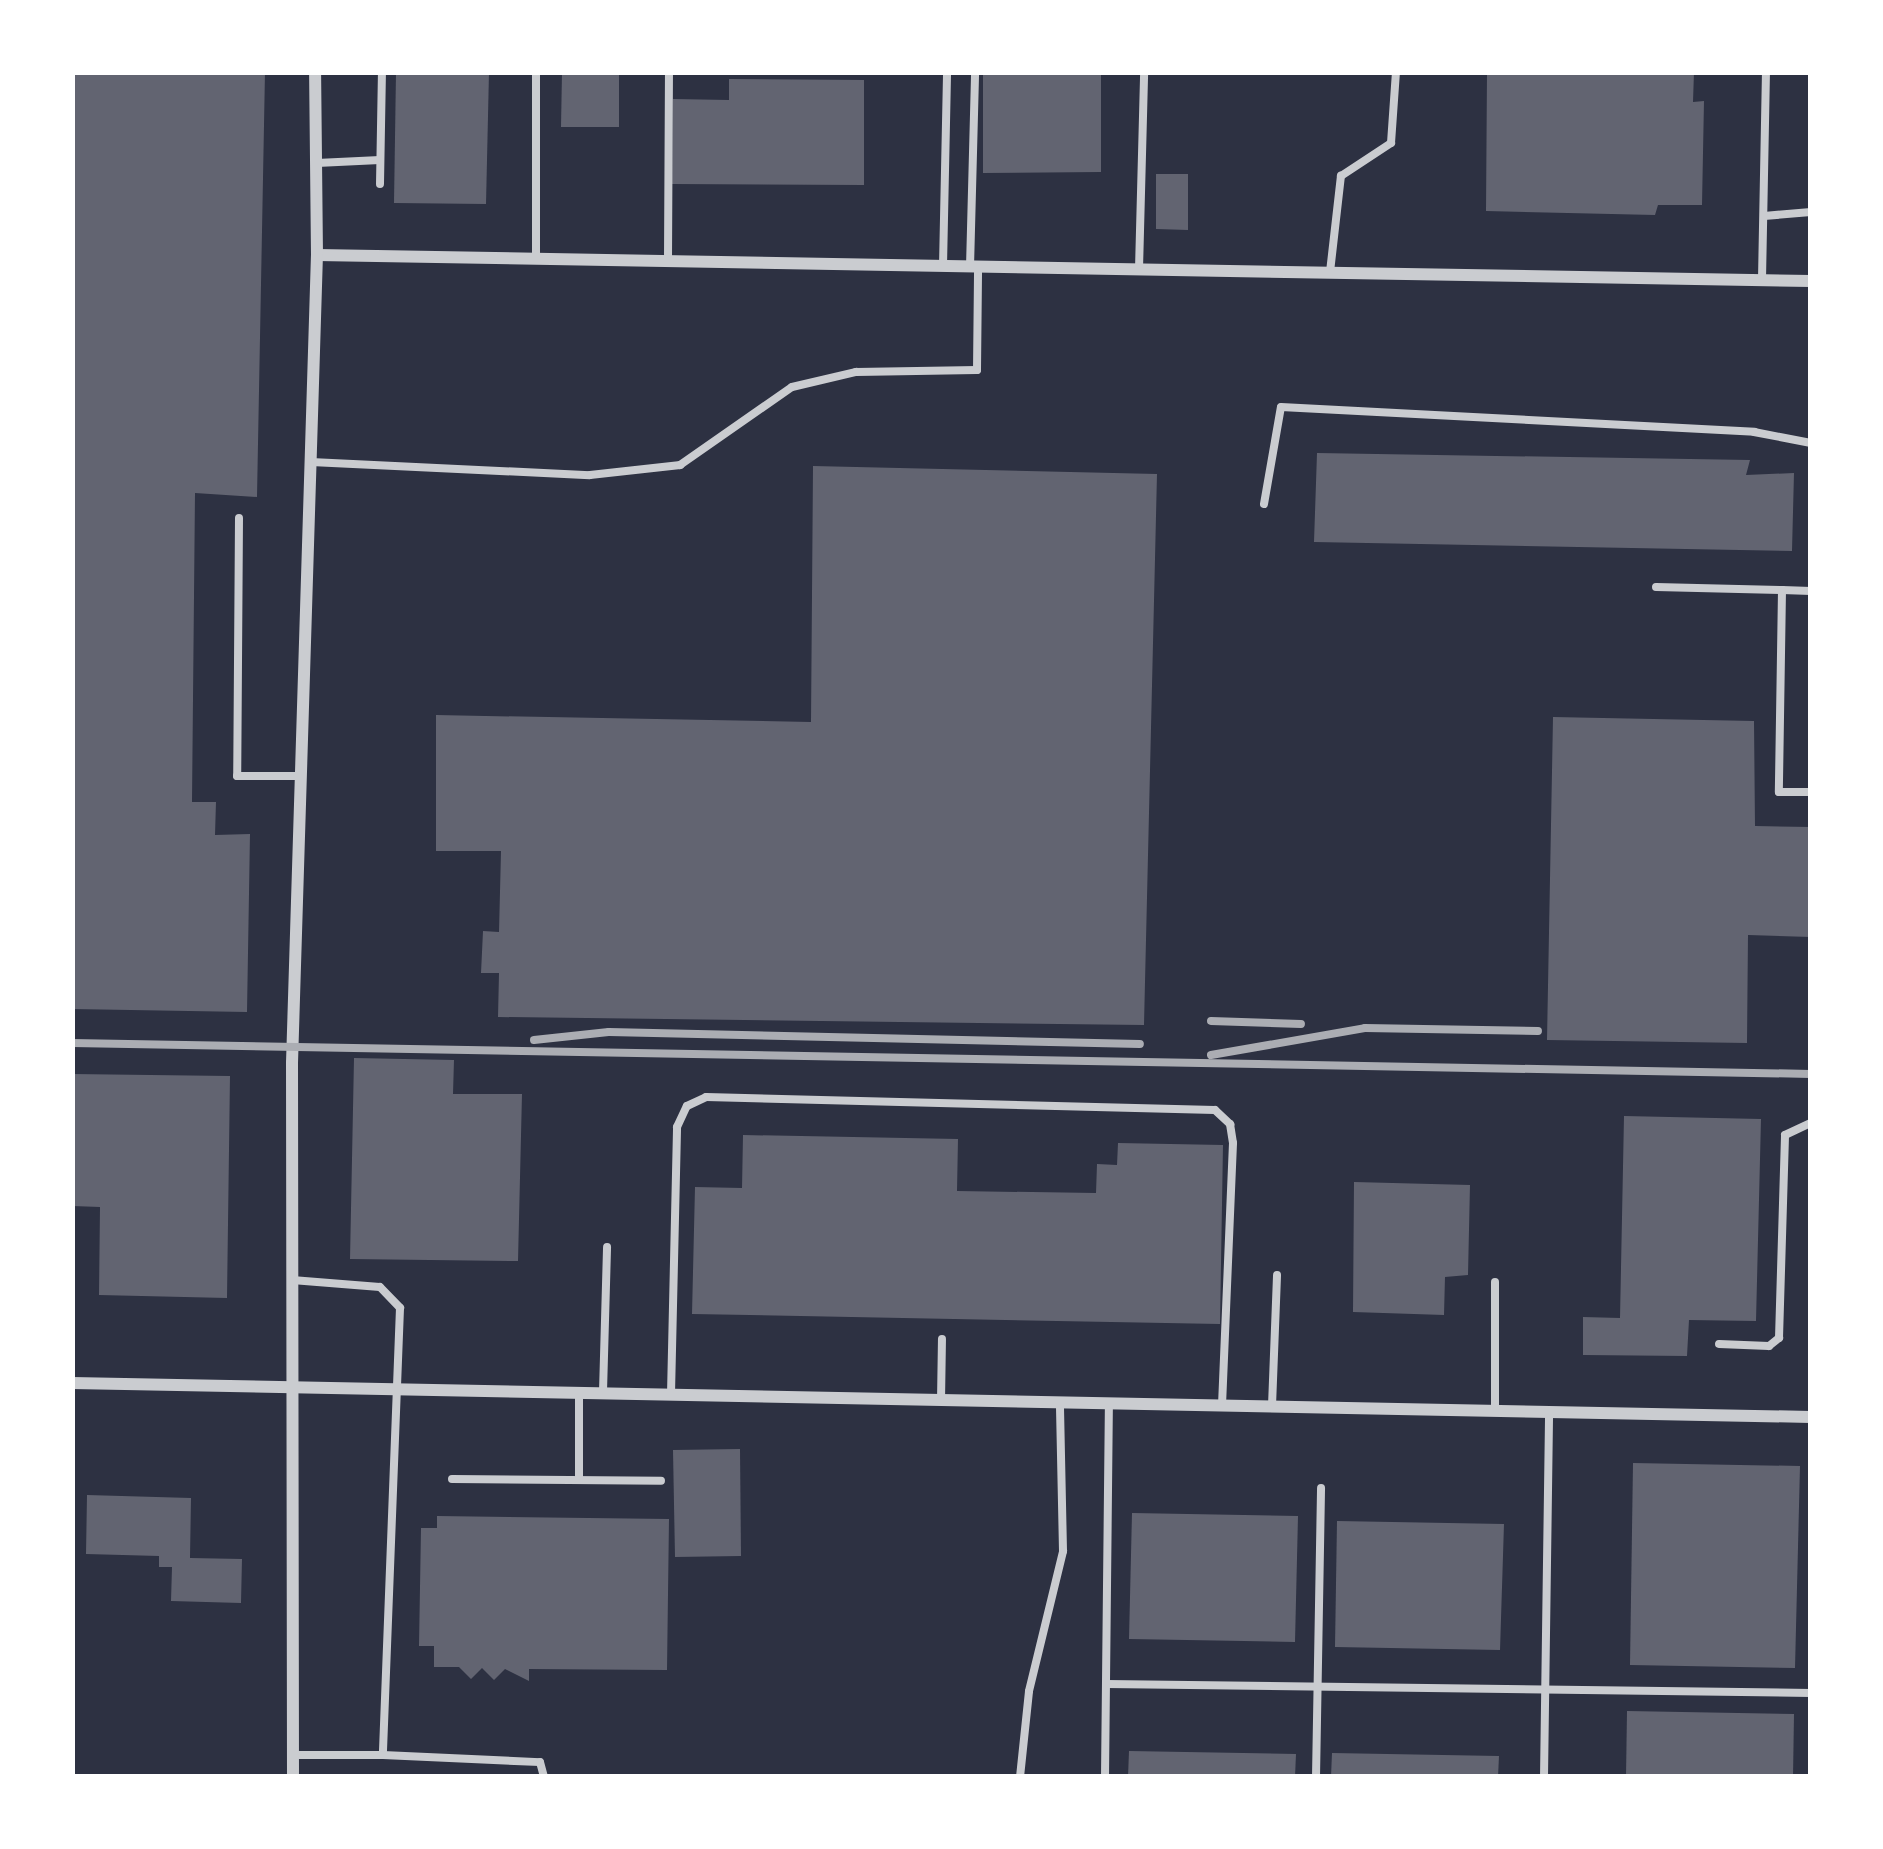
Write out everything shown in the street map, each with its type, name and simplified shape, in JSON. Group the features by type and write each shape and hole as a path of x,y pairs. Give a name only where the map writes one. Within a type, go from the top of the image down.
{"street":[{"path":"293,1777 289,1755 290,1280 317,255 315,72"},
{"path":"317,255 1811,281"},
{"path":"72,1383 1811,1417"}],"lane":[{"path":"380,184 382,72"},
{"path":"536,72 536,258"},
{"path":"668,259 669,72"},
{"path":"943,267 947,72"},
{"path":"310,463 590,475 680,465 792,387 856,372 977,370 975,72"},
{"path":"1139,269 1144,72"},
{"path":"1330,274 1341,176 1391,143 1396,72"},
{"path":"1762,279 1766,72"},
{"path":"316,163 381,160"},
{"path":"1764,216 1811,212"},
{"path":"1264,505 1281,407 1754,432 1811,443"},
{"path":"239,518 237,776 301,776"},
{"path":"1656,586 1811,591"},
{"path":"1782,590 1779,792 1811,792"},
{"path":"671,1396 677,1127 687,1106 706,1097 1215,1110 1230,1124 1233,1144 1222,1407"},
{"path":"1719,1343 1769,1346 1779,1338 1785,1135 1811,1123"},
{"path":"603,1394 608,1247"},
{"path":"1272,1408 1277,1275"},
{"path":"290,1280 380,1287 397,1298 383,1755"},
{"path":"1495,1282 1496,1412"},
{"path":"941,1402 942,1339"},
{"path":"579,1394 579,1480"},
{"path":"1020,1777 1030,1691 1063,1551 1060,1404"},
{"path":"1105,1777 1109,1405"},
{"path":"1544,1777 1549,1413"},
{"path":"452,1479 662,1481"},
{"path":"1316,1777 1321,1488"},
{"path":"1106,1684 1811,1693"},
{"path":"289,1755 540,1762 544,1777"}],"building":[{"path":"72,72 265,72 257,497 195,493 192,802 216,802 215,835 250,834 247,1012 72,1009"},
{"path":"396,72 489,72 486,204 394,203"},
{"path":"562,72 619,72 619,127 561,127"},
{"path":"983,72 1101,72 1101,172 983,173"},
{"path":"1487,72 1694,72 1693,102 1704,101 1702,205 1658,205 1655,215 1486,211"},
{"path":"729,79 864,80 864,185 672,184 673,99 729,100"},
{"path":"1156,174 1188,174 1188,230 1156,229"},
{"path":"1317,453 1750,460 1746,475 1794,473 1792,551 1314,542"},
{"path":"813,466 1157,474 1144,1025 498,1017 499,973 481,973 483,931 499,932 501,851 436,851 436,715 811,722"},
{"path":"1553,717 1754,721 1755,826 1811,827 1811,937 1748,935 1747,1043 1547,1040"},
{"path":"354,1058 454,1060 453,1094 522,1094 518,1261 350,1259"},
{"path":"72,1074 230,1076 227,1298 99,1295 100,1207 72,1206"},
{"path":"1624,1116 1761,1119 1756,1321 1689,1320 1687,1356 1583,1355 1583,1317 1620,1318"},
{"path":"743,1135 958,1139 957,1191 1096,1193 1097,1164 1117,1165 1118,1143 1223,1145 1220,1324 692,1314 695,1187 742,1188"},
{"path":"1354,1182 1470,1185 1468,1275 1445,1277 1444,1315 1353,1312"},
{"path":"740,1449 741,1556 675,1557 673,1450"},
{"path":"1633,1463 1800,1466 1795,1668 1630,1665"},
{"path":"87,1495 191,1498 190,1558 242,1559 241,1603 171,1601 172,1567 159,1567 159,1556 86,1554"},
{"path":"1132,1513 1298,1516 1295,1642 1129,1639"},
{"path":"437,1516 669,1519 667,1670 529,1669 529,1681 505,1669 494,1680 482,1668 471,1679 459,1667 434,1667 434,1646 419,1646 421,1528 437,1528"},
{"path":"1337,1521 1504,1524 1500,1650 1335,1647"},
{"path":"1627,1711 1794,1714 1793,1777 1626,1777"},
{"path":"1129,1751 1296,1754 1295,1777 1128,1777"},
{"path":"1332,1753 1499,1756 1498,1777 1331,1777"}],"railway":[{"path":"1211,1021 1301,1024"},
{"path":"1211,1055 1365,1028 1538,1031"},
{"path":"534,1040 609,1032 1140,1044"},
{"path":"72,1043 1811,1074"}]}
